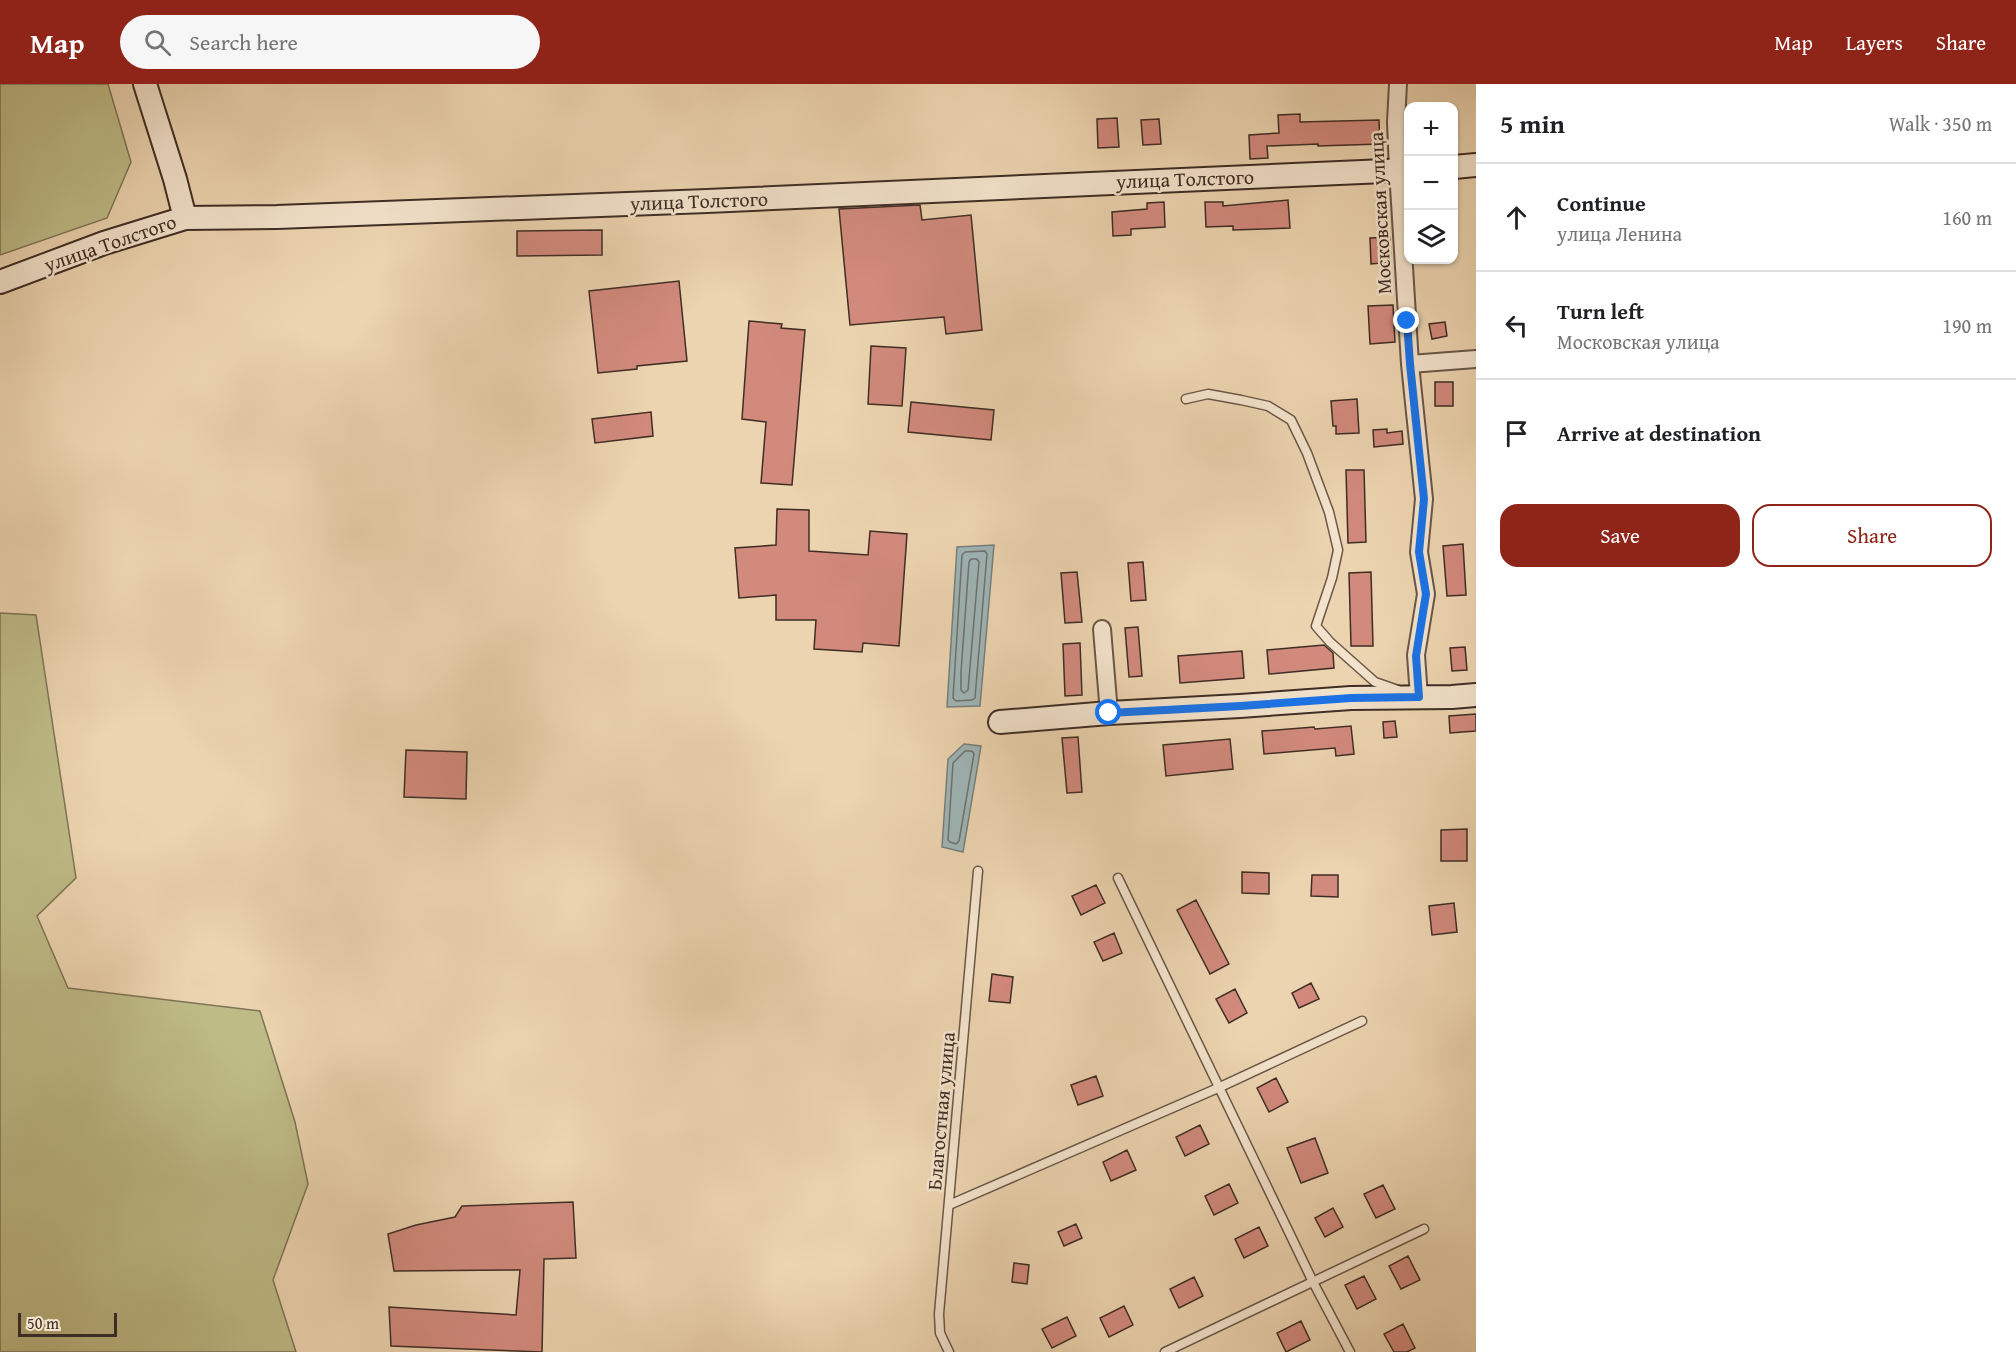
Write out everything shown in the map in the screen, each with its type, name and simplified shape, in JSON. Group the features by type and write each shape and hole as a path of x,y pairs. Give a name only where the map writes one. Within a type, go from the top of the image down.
{"street":[{"path":"145,84 185,218"},
{"name":"Московская улица","path":"1398,84 1396,122 1403,170 1410,364 1424,499 1419,552 1426,594 1416,656 1419,697"},
{"path":"1458,167 1476,165"},
{"name":"улица Толстого","path":"0,282 104,243 185,218 277,217 707,201 1403,170"},
{"path":"1410,364 1476,359"},
{"path":"1102,629 1109,713"},
{"path":"1000,722 1351,698 1476,695"}],"lane":[{"path":"1186,399 1208,394 1240,400 1268,406 1291,420 1329,512 1338,550 1332,578 1316,627 1375,682 1419,697"},
{"name":"Благостная улица","path":"949,1352 940,1333 939,1314 978,871"},
{"path":"1118,878 1218,1088 1350,1352"},
{"path":"949,1205 1218,1088 1362,1021"},
{"path":"1165,1352 1424,1229"}],"shaded area":[{"path":"0,84 108,84 131,162 107,218 0,255"},
{"path":"0,613 36,615 76,878 37,916 68,988 260,1011 295,1122 308,1184 273,1280 296,1352 0,1352"}],"water":[{"path":"994,545 980,706 947,707 957,547"},
{"path":"964,744 981,746 963,852 942,847 948,759"}],"building":[{"path":"1300,114 1300,122 1379,120 1380,144 1267,146 1268,158 1250,159 1249,135 1279,133 1278,115"},
{"path":"1117,118 1119,147 1098,148 1097,119"},
{"path":"1159,119 1161,144 1143,145 1141,120"},
{"path":"1288,200 1290,228 1233,230 1233,226 1206,227 1205,202 1223,202 1223,206"},
{"path":"1164,202 1165,227 1131,229 1131,235 1113,236 1112,212 1147,209 1147,203"},
{"path":"920,205 922,220 971,215 982,330 946,334 944,317 850,325 839,209"},
{"path":"602,230 602,255 517,256 517,231"},
{"path":"1390,237 1391,262 1371,264 1370,238"},
{"path":"679,281 687,361 598,373 589,291"},
{"path":"1393,305 1395,342 1370,344 1368,306"},
{"path":"749,321 782,324 781,328 805,330 792,485 761,483 766,422 742,419"},
{"path":"1445,322 1447,336 1432,339 1429,324"},
{"path":"871,346 906,348 902,406 868,404"},
{"path":"1435,382 1453,382 1453,406 1435,406"},
{"path":"1357,399 1359,433 1336,434 1331,401"},
{"path":"911,402 994,410 991,440 908,432"},
{"path":"651,412 653,436 595,443 592,419"},
{"path":"1387,429 1387,433 1402,431 1403,444 1374,447 1373,430"},
{"path":"1346,470 1364,470 1366,542 1348,543"},
{"path":"777,509 809,510 809,551 868,555 870,531 907,534 899,646 863,643 862,652 814,649 816,620 776,620 776,595 739,598 735,548 776,545"},
{"path":"1463,544 1466,595 1447,596 1443,546"},
{"path":"1143,562 1146,600 1131,601 1128,563"},
{"path":"1077,572 1082,622 1065,623 1061,573"},
{"path":"1371,572 1373,646 1351,646 1349,573"},
{"path":"1138,627 1142,676 1129,677 1125,628"},
{"path":"1080,643 1082,695 1065,696 1063,644"},
{"path":"1324,645 1333,653 1334,668 1269,674 1267,650"},
{"path":"1465,647 1467,670 1452,671 1450,648"},
{"path":"1242,651 1244,678 1180,683 1178,656"},
{"path":"1476,714 1476,731 1450,733 1449,716"},
{"path":"1395,721 1397,737 1384,738 1383,722"},
{"path":"1351,726 1354,754 1336,756 1335,748 1264,754 1262,731"},
{"path":"1078,737 1082,792 1067,793 1062,738"},
{"path":"1230,739 1233,769 1166,776 1163,745"},
{"path":"406,750 467,752 466,799 404,797"},
{"path":"1467,829 1467,861 1441,861 1441,830"},
{"path":"1242,872 1269,873 1269,894 1242,893"},
{"path":"1312,875 1338,875 1338,897 1311,896"},
{"path":"1096,885 1105,903 1081,915 1072,896"},
{"path":"1196,900 1229,964 1210,974 1177,910"},
{"path":"1454,903 1457,932 1432,935 1429,906"},
{"path":"1114,933 1122,953 1103,961 1094,942"},
{"path":"992,974 1013,977 1010,1003 989,1001"},
{"path":"1311,983 1319,999 1299,1008 1292,993"},
{"path":"1235,989 1247,1013 1229,1023 1216,999"},
{"path":"1096,1076 1103,1096 1078,1105 1071,1085"},
{"path":"1276,1078 1288,1102 1269,1112 1257,1088"},
{"path":"1200,1125 1209,1144 1185,1156 1176,1137"},
{"path":"1315,1138 1328,1173 1301,1183 1287,1148"},
{"path":"1127,1150 1136,1170 1111,1181 1103,1162"},
{"path":"1229,1184 1238,1203 1214,1215 1205,1196"},
{"path":"1383,1185 1395,1209 1376,1218 1364,1194"},
{"path":"573,1202 576,1258 544,1259 542,1352 391,1346 389,1307 516,1315 520,1270 394,1271 388,1234 416,1225 455,1217 462,1206"},
{"path":"1333,1208 1343,1227 1325,1237 1315,1218"},
{"path":"1076,1224 1082,1238 1064,1246 1058,1232"},
{"path":"1259,1227 1268,1246 1244,1258 1235,1239"},
{"path":"1408,1256 1420,1280 1401,1289 1389,1266"},
{"path":"1014,1263 1029,1265 1027,1284 1012,1282"},
{"path":"1364,1276 1376,1299 1357,1309 1345,1285"},
{"path":"1194,1277 1203,1296 1179,1308 1170,1289"},
{"path":"1124,1306 1133,1325 1109,1337 1100,1318"},
{"path":"1067,1317 1076,1336 1052,1348 1042,1329"},
{"path":"1301,1321 1310,1340 1286,1352 1277,1333"},
{"path":"1403,1324 1415,1348 1407,1352 1394,1352 1384,1334"}],"route":[{"path":"1109,713 1351,698 1419,697 1416,656 1426,594 1419,552 1424,499 1407,321"}]}
